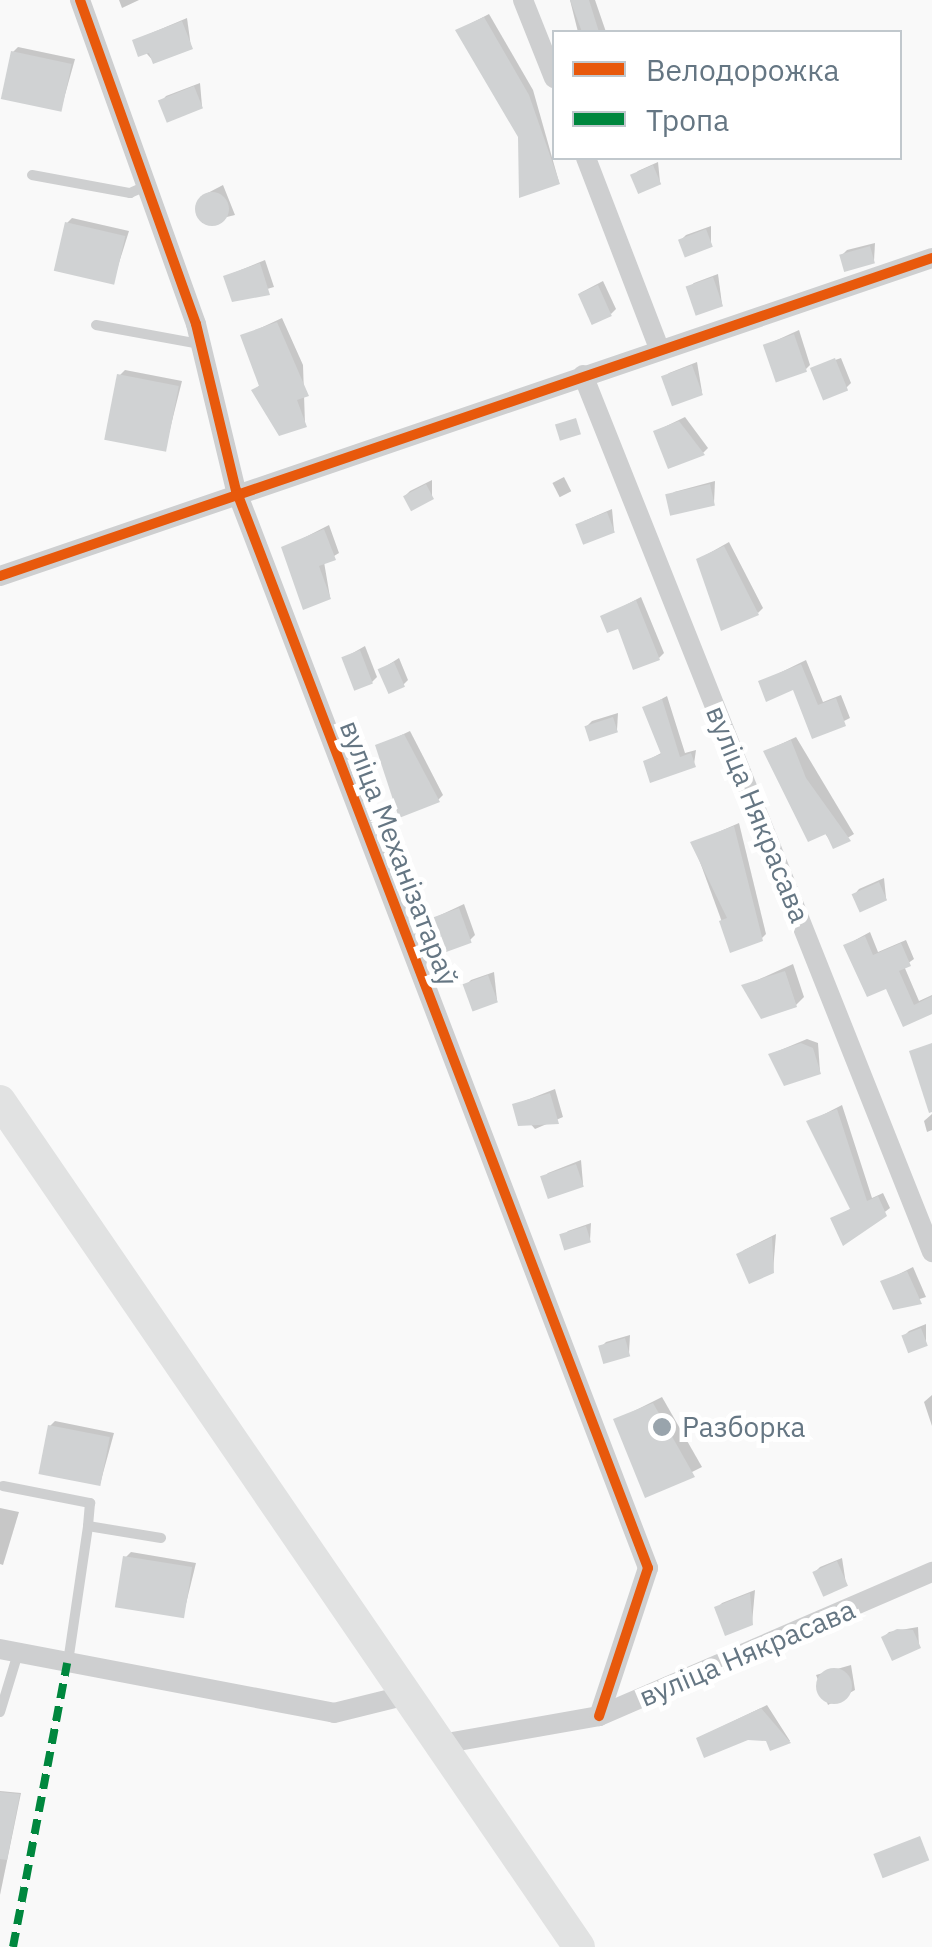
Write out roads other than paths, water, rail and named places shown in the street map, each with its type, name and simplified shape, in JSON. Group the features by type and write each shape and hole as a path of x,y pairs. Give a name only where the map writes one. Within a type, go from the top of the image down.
{"main road":[{"path":"0,1101 580,1947"}],"street":[{"name":"вуліца Механізатараў","path":"80,0 201,344 236,490 648,1568 600,1716"},
{"path":"522,0 552,73"},
{"path":"587,160 658,346"},
{"path":"0,576 236,490 583,375 658,346 803,307 932,258"},
{"name":"вуліца Някрасава","path":"583,375 932,1252"},
{"name":"вуліца Някрасава","path":"441,1744 600,1716 932,1572"},
{"path":"9,1651 334,1713 407,1695"}],"lane":[{"path":"32,175 130,193 146,186"},
{"path":"96,325 201,344"},
{"path":"4,1486 90,1503 68,1663"},
{"path":"88,1526 162,1538"},
{"path":"0,1712 9,1651"}],"place":[{"name":"Разборка","path":"662,1427"}]}
